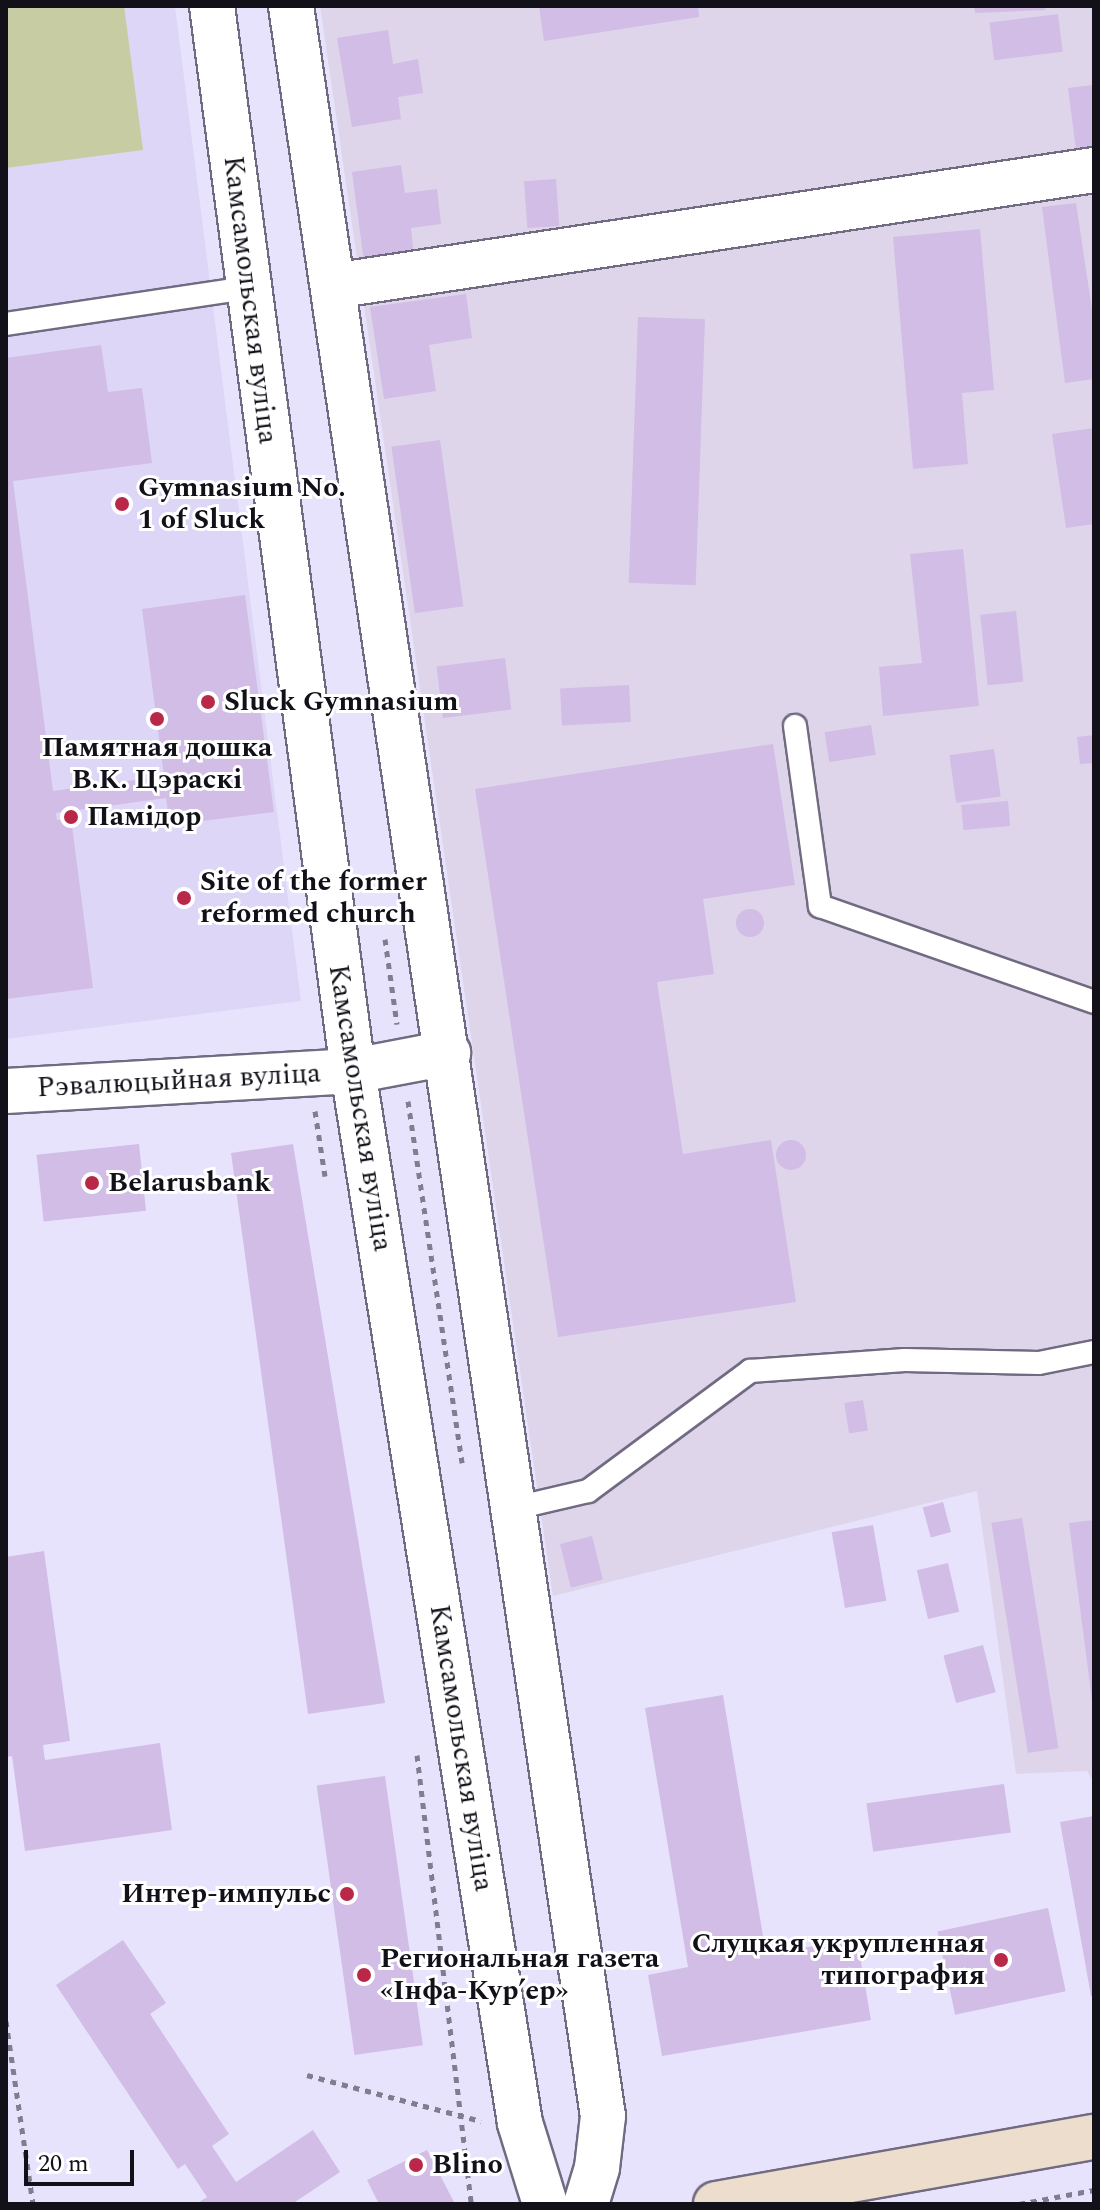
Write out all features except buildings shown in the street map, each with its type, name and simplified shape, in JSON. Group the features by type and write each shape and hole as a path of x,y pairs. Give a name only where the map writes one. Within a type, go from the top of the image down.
{"main road":[{"path":"716,2204 861,2192 1094,2137"}],"street":[{"name":"Камсамольская вуліца","path":"212,6 353,1071 520,2123 545,2204"},
{"path":"291,6 603,2116 597,2168 586,2204"},
{"path":"333,286 1094,170"},
{"name":"Рэвалюцыйная вуліца","path":"6,1091 353,1071 448,1053"}],"lane":[{"path":"6,324 248,288"},
{"path":"795,726 820,906 1094,1002"},
{"path":"511,1509 588,1491 750,1371 905,1360 1039,1363 1094,1352"}],"path":[{"path":"382,922 463,1470"},
{"path":"6,2021 33,2204"},
{"path":"307,2075 501,2127 520,2123"},
{"path":"1019,2204 1094,2190"}],"shaded area":[{"name":"Gymnasium No. 1 of Sluck","path":"6,6 175,6 301,1001 6,1039"},
{"path":"320,6 1094,6 1094,1783 1087,1771 1016,1774 977,1491 553,1596"}],"green space":[{"path":"6,6 124,6 143,150 6,168"}],"place":[{"name":"Gymnasium No. 1 of Sluck","path":"122,504"},
{"name":"Sluck Gymnasium","path":"208,702"},
{"name":"Памятная дошка В.К. Цэраскі","path":"157,719"},
{"name":"Памідор","path":"71,817"},
{"name":"Site of the former reformed church","path":"184,898"},
{"name":"Belarusbank","path":"92,1183"},
{"name":"Интер-импульс","path":"347,1894"},
{"name":"Слуцкая укрупленная типография","path":"1001,1960"},
{"name":"Региональная газета «Інфа-Курʼер»","path":"364,1975"},
{"name":"Blino","path":"416,2165"}]}
